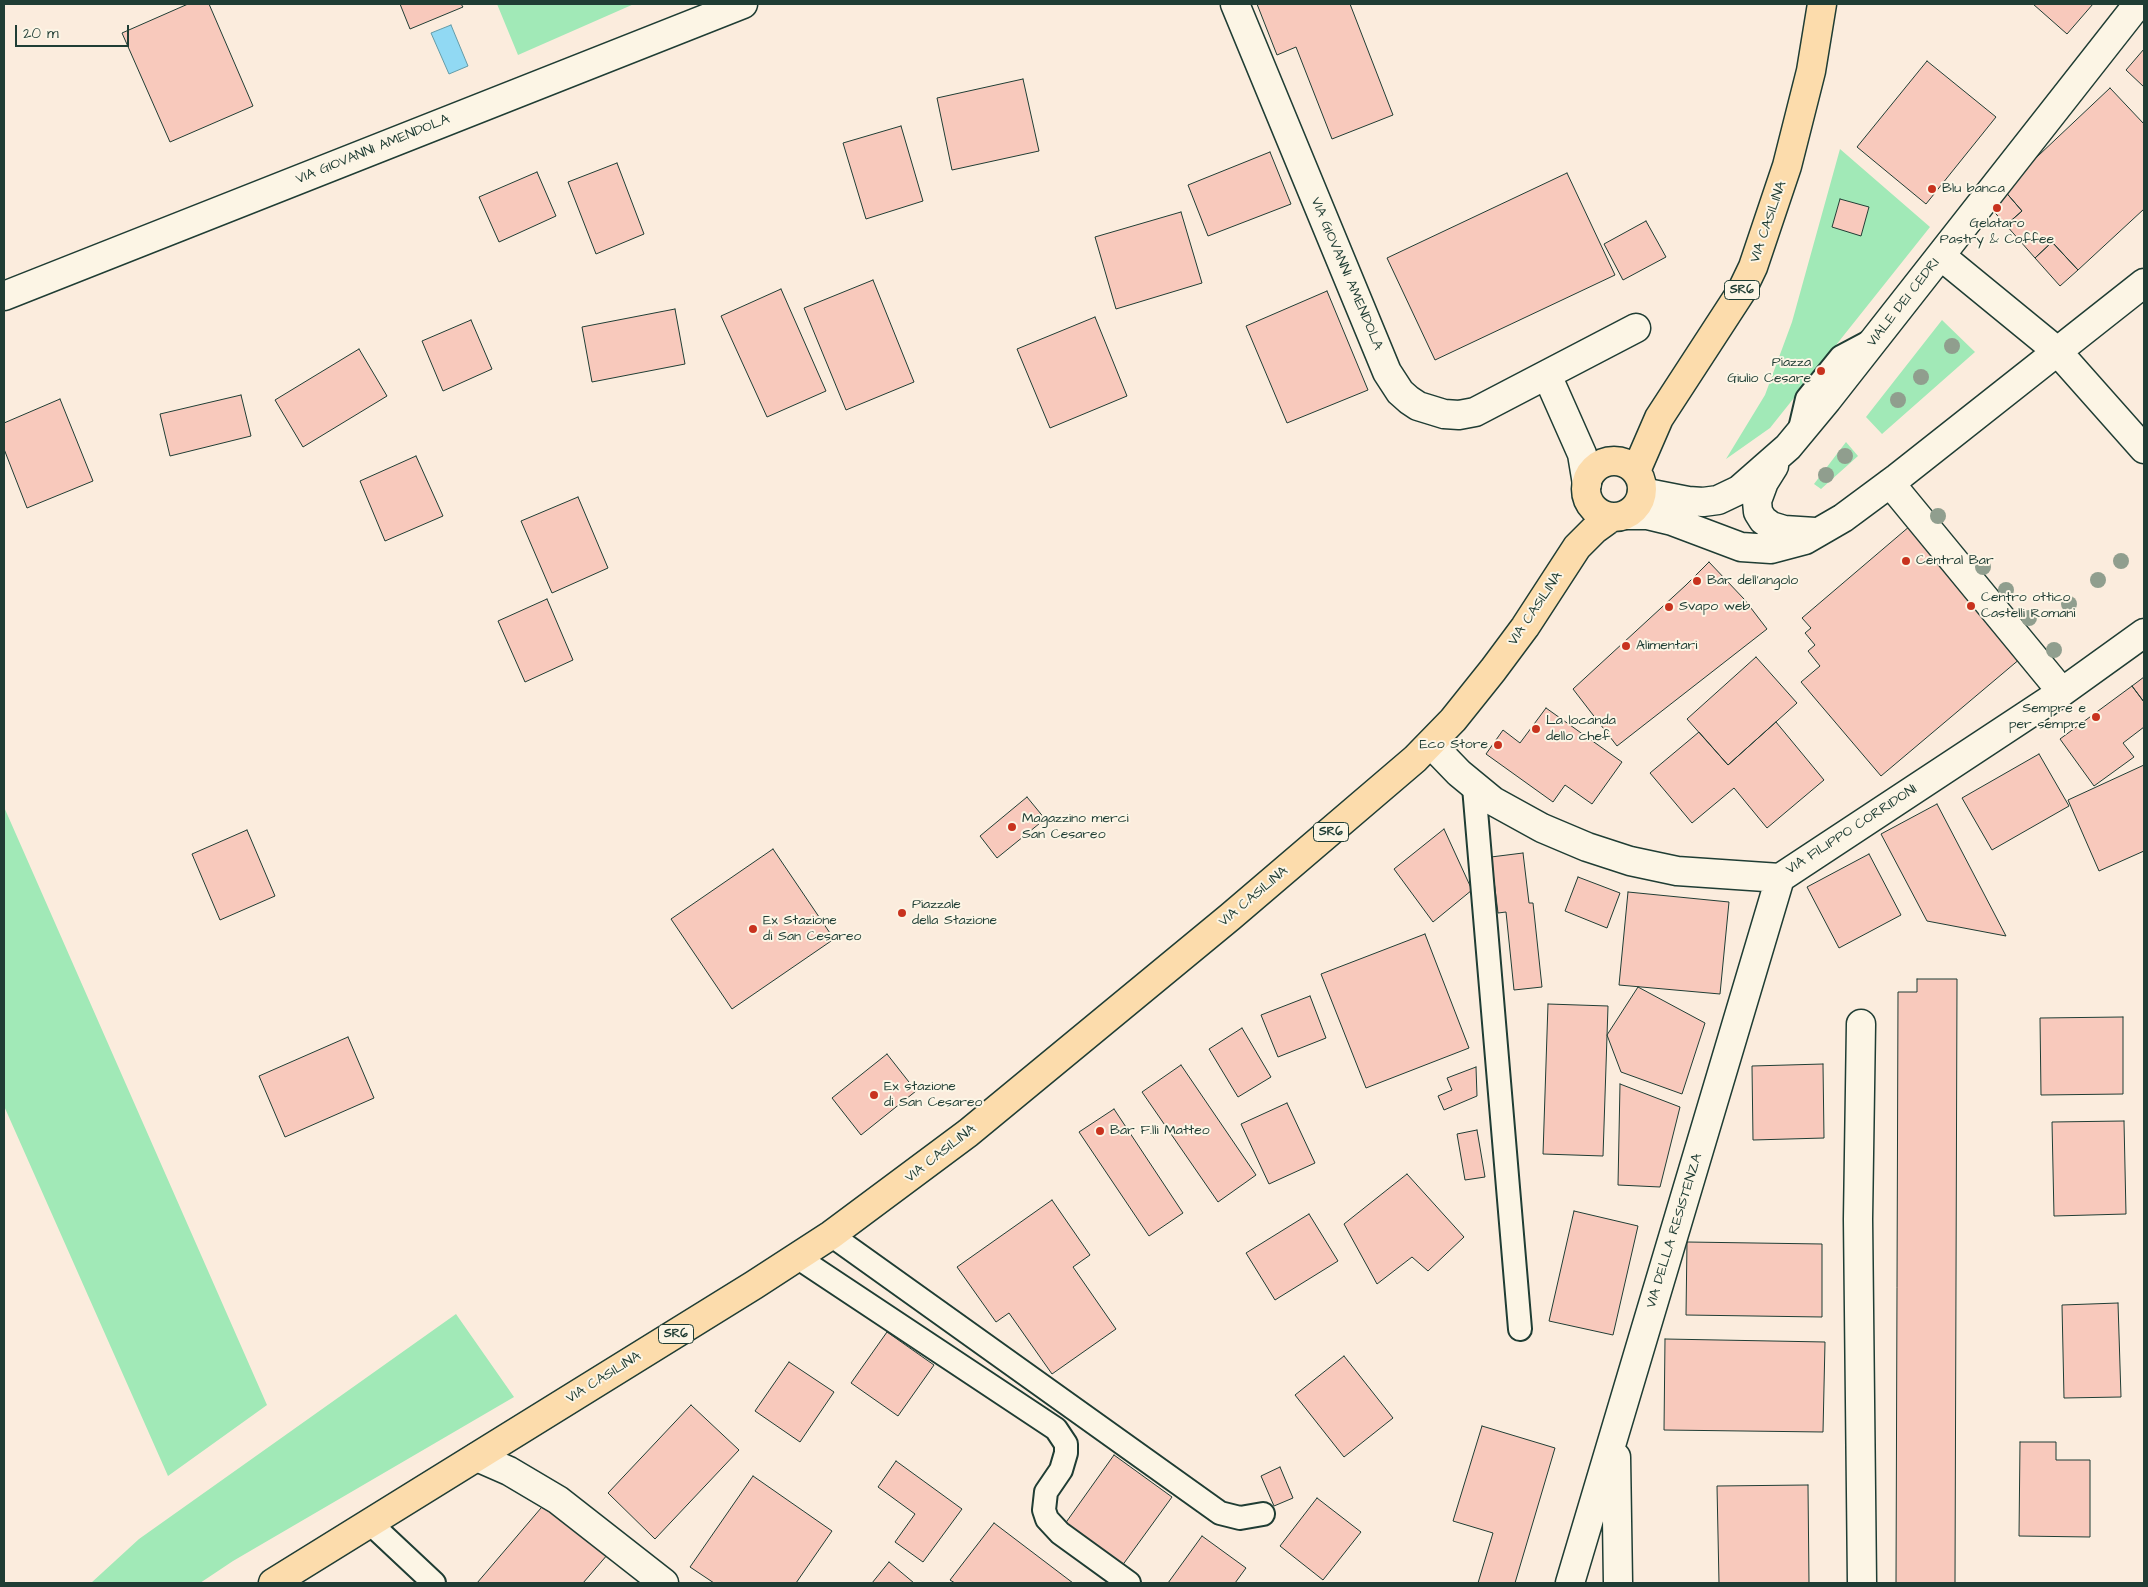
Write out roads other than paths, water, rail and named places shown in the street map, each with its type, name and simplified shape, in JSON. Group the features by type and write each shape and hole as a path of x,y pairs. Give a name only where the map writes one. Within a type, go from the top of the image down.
{"main road":[{"name":"VIA CASILINA","path":"273,1583 831,1235 962,1138 1061,1058 1379,792 1430,744 1494,670 1525,627 1577,547 1608,475 1660,418 1741,292 1753,267 1788,166 1808,81 1822,4"},
{"name":"VIA CASILINA","path":"1577,547 1594,530 1637,505 1608,475"},
{"path":"1608,475 1598,512 1619,516"}],"street":[{"name":"VIA GIOVANNI AMENDOLA","path":"4,296 743,4"},
{"name":"VIA GIOVANNI AMENDOLA","path":"1235,4 1387,372 1400,392 1418,406 1432,411 1467,414 1482,409 1636,328"},
{"name":"VIALE DEI CEDRI","path":"1608,475 1696,502 1718,500 1739,490 1751,481 1798,436 2138,4"},
{"path":"1941,256 2057,351 2144,449"},
{"path":"1619,516 1647,515 1666,519 1741,547 1771,548 1788,546 1822,532 1890,483 2144,283"},
{"path":"1547,375 1608,475"},
{"path":"1798,436 1764,482 1757,501 1758,512 1763,520 1772,526 1794,531 1822,532"},
{"path":"1890,483 2062,692"},
{"name":"VIA FILIPPO CORRIDONI","path":"1430,744 1474,787 1516,815 1542,828 1607,854 1677,871 1780,878 2062,692 2144,633"},
{"name":"VIA DELLA RESISTENZA","path":"1570,1583 1780,878"},
{"path":"1861,1024 1858,1219 1862,1583"},
{"path":"1616,1429 1618,1583"},
{"path":"477,1457 509,1471 558,1500 664,1583"}],"lane":[{"path":"1474,787 1520,1329"},
{"path":"831,1235 1220,1513 1240,1518 1263,1514"},
{"path":"797,1257 1056,1429 1066,1444 1066,1453 1060,1470 1046,1492 1044,1510 1047,1519 1060,1534 1129,1583"},
{"path":"370,1524 434,1583"}],"water":[{"path":"451,25 468,66 449,74 431,33"}],"place":[{"name":"Blu banca","path":"1932,189"},
{"name":"Gelataro Pastry & Coffee","path":"1997,208"},
{"name":"Piazza Giulio Cesare","path":"1821,371"},
{"name":"Central Bar","path":"1906,561"},
{"name":"Bar dell'angolo","path":"1697,581"},
{"name":"Centro ottico Castelli Romani","path":"1971,606"},
{"name":"Svapo web","path":"1669,607"},
{"name":"Alimentari","path":"1626,646"},
{"name":"Sempre e per sempre","path":"2096,717"},
{"name":"La locanda dello chef","path":"1536,729"},
{"name":"Eco Store","path":"1498,745"},
{"name":"Magazzino merci San Cesareo","path":"1012,827"},
{"name":"Piazzale della Stazione","path":"902,913"},
{"name":"Ex Stazione di San Cesareo","path":"753,929"},
{"name":"Ex stazione di San Cesareo","path":"874,1095"},
{"name":"Bar F.lli Matteo","path":"1100,1131"}]}
